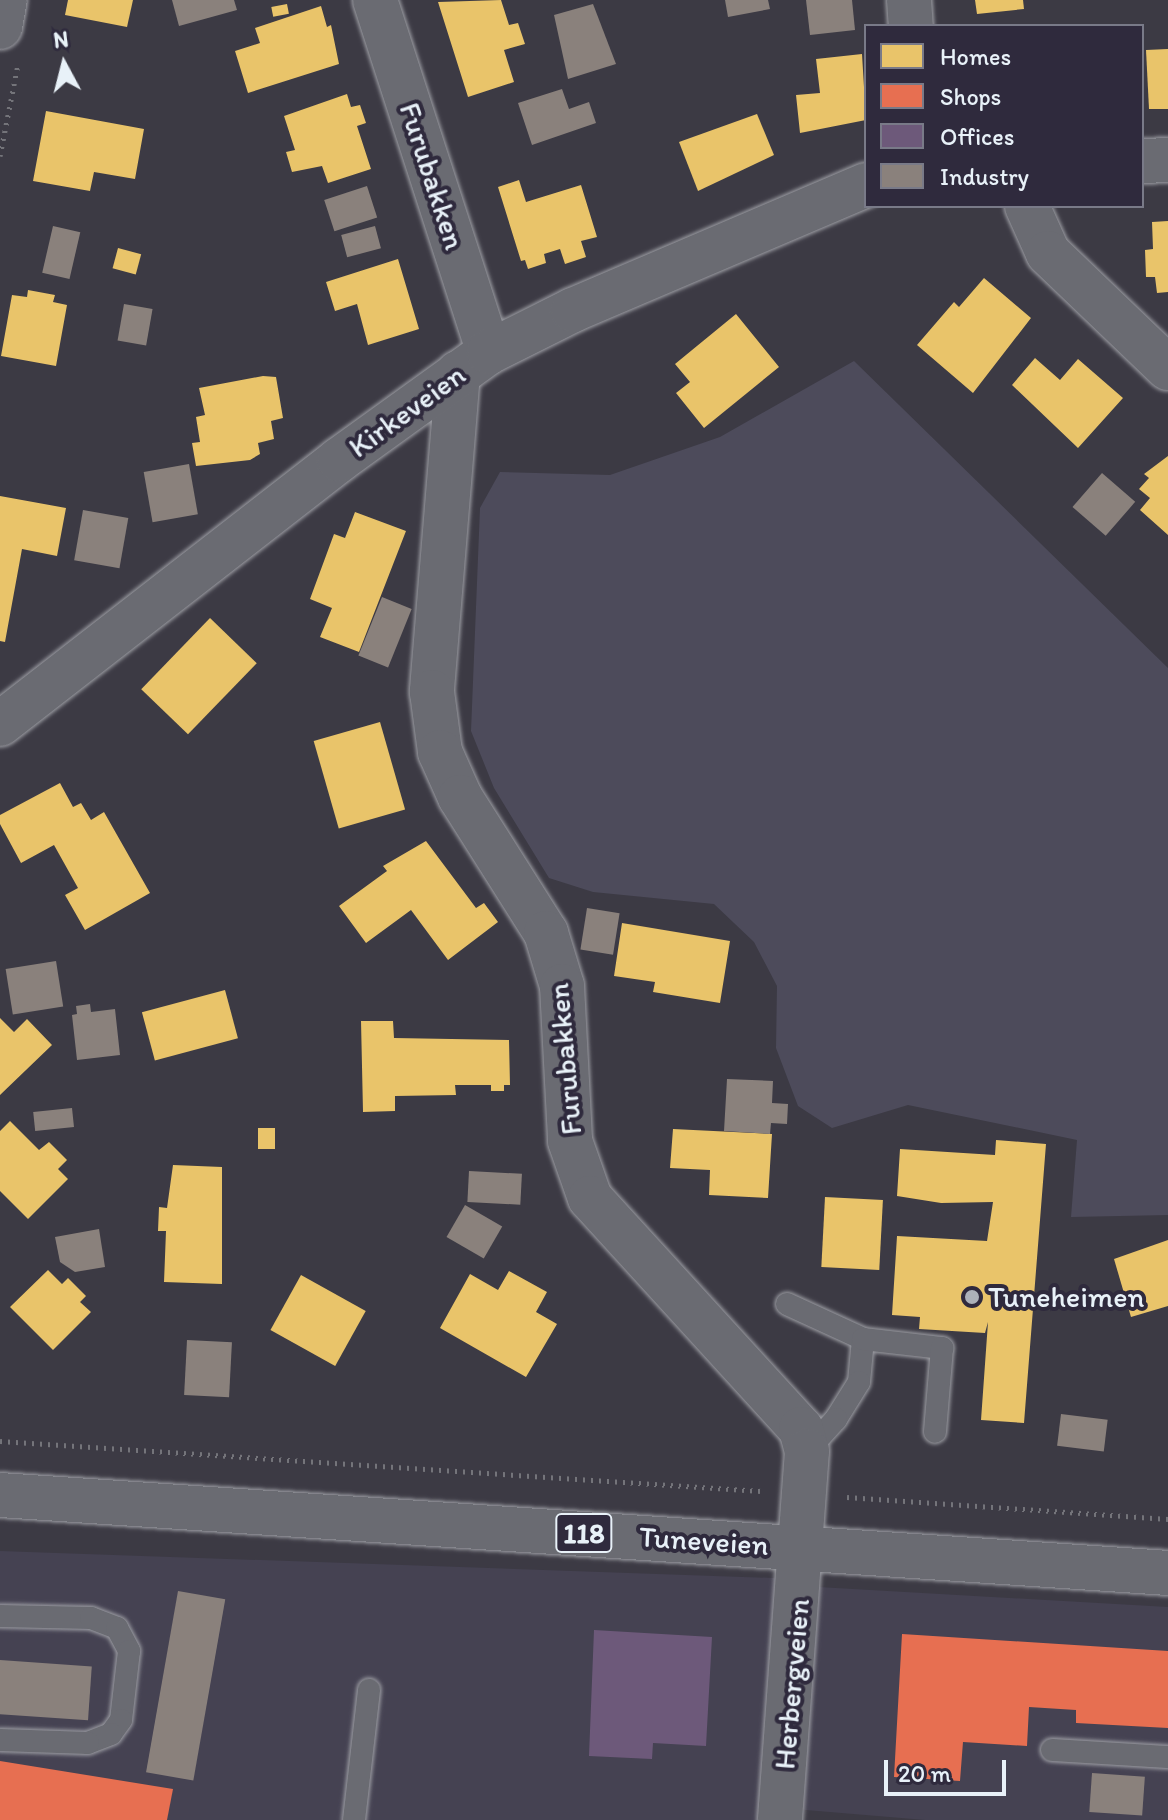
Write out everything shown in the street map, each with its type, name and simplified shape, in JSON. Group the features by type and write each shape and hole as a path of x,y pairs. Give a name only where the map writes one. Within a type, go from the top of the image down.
{"street":[{"path":"5,0 10,42"},
{"name":"Furubakken","path":"375,0 474,362 432,692 440,752 460,797 546,933 562,986 570,1141 590,1198 801,1429 807,1451 803,1548"},
{"path":"909,0 911,24"},
{"path":"1144,161 1168,160"},
{"name":"Kirkeveien","path":"0,724 474,362 587,303 864,186"},
{"path":"1028,208 1048,253 1168,368"},
{"name":"Tuneveien","path":"0,1495 1168,1573"},
{"name":"Herbergveien","path":"780,1820 803,1548"}],"lane":[{"path":"787,1304 863,1339 942,1348 935,1432"},
{"path":"807,1451 836,1419 859,1382 863,1339"},
{"path":"0,1616 91,1618 117,1628 129,1651 121,1720 111,1734 88,1743 0,1740"},
{"path":"354,1820 369,1690"},
{"path":"1052,1750 1168,1757"}],"path":[{"path":"0,156 10,42"},
{"path":"0,1441 1168,1519"}],"shaded area":[{"path":"854,361 1168,668 1168,1215 1071,1217 1077,1140 908,1105 832,1128 798,1106 776,1048 777,986 754,942 714,904 593,892 549,878 494,788 471,731 480,508 500,472 610,475 720,437"},
{"path":"0,1551 780,1578 771,1820 0,1820"},
{"path":"801,1586 1168,1607 1168,1820 925,1820 782,1808"}],"building: Homes":[{"path":"68,0 133,0 127,27 65,15"},
{"path":"501,0 509,25 518,23 525,44 504,50 514,82 468,97 438,2"},
{"path":"975,0 1023,0 1024,9 977,14"},
{"path":"287,4 289,14 273,17 271,7"},
{"path":"321,6 327,27 331,25 339,64 248,93 235,51 260,43 255,28"},
{"path":"1168,49 1168,109 1149,109 1146,50"},
{"path":"862,54 864,120 800,133 796,95 820,93 816,59"},
{"path":"347,94 351,107 360,105 366,123 357,126 371,169 328,183 322,166 292,172 286,152 295,150 284,116"},
{"path":"46,111 144,129 135,179 94,172 90,191 33,181"},
{"path":"757,114 774,155 698,191 679,142"},
{"path":"519,180 526,202 581,185 597,237 581,241 586,257 565,264 560,249 544,254 546,263 528,269 525,260 521,261 498,187"},
{"path":"1168,221 1168,292 1157,293 1155,277 1146,277 1145,250 1153,249 1152,222"},
{"path":"118,248 141,254 136,274 113,268"},
{"path":"398,259 419,329 368,345 357,304 335,311 326,282"},
{"path":"984,278 1031,318 973,393 917,345 954,302 959,307"},
{"path":"28,290 55,295 53,302 67,305 56,366 1,356 12,295 27,297"},
{"path":"736,314 779,367 704,428 676,393 690,382 675,364"},
{"path":"1035,358 1060,380 1078,359 1123,398 1078,448 1012,385"},
{"path":"263,376 276,377 283,418 271,421 274,439 258,443 260,454 250,460 196,466 192,443 200,442 196,417 205,415 199,388"},
{"path":"1168,456 1168,535 1140,510 1150,498 1139,489 1149,478 1144,474"},
{"path":"0,496 66,508 57,556 22,549 5,642 0,641"},
{"path":"355,512 406,531 359,652 320,637 332,608 310,599 334,534 345,538"},
{"path":"210,618 257,663 188,734 141,689"},
{"path":"380,722 405,809 339,828 314,741"},
{"path":"60,783 73,807 81,803 91,820 104,812 150,893 85,930 65,895 78,888 54,845 21,863 0,824 0,815"},
{"path":"426,841 476,908 484,903 498,922 448,960 411,910 366,943 339,906 387,871 383,866"},
{"path":"622,923 730,941 720,1003 653,992 655,982 614,976"},
{"path":"225,990 238,1038 155,1061 142,1012"},
{"path":"0,1018 14,1032 27,1019 52,1045 0,1095"},
{"path":"361,1021 393,1021 394,1038 509,1040 510,1085 504,1085 504,1091 491,1091 491,1085 455,1085 456,1095 395,1096 395,1111 363,1112"},
{"path":"10,1121 39,1150 49,1142 67,1160 58,1169 68,1179 28,1219 0,1191 0,1131"},
{"path":"258,1128 275,1128 275,1149 258,1149"},
{"path":"673,1129 772,1134 768,1198 709,1195 710,1170 670,1168"},
{"path":"996,1140 1046,1144 1024,1423 981,1420 988,1322 985,1333 919,1329 920,1317 892,1315 897,1236 987,1241 993,1202 941,1203 897,1196 900,1149 995,1155"},
{"path":"173,1165 222,1167 222,1284 164,1282 166,1231 158,1231 159,1207 167,1208"},
{"path":"825,1197 883,1200 879,1270 821,1267"},
{"path":"1168,1240 1168,1306 1131,1317 1114,1259"},
{"path":"48,1270 62,1284 68,1278 86,1296 80,1302 91,1312 53,1350 10,1307"},
{"path":"509,1271 547,1292 536,1312 557,1324 526,1377 440,1328 470,1274 498,1290"},
{"path":"301,1275 366,1311 335,1366 270,1330"}],"building: Shops":[{"path":"902,1634 1168,1651 1168,1728 1076,1723 1076,1710 1029,1707 1027,1746 963,1742 960,1781 894,1777"},
{"path":"0,1761 173,1789 167,1820 0,1820"}],"building: Offices":[{"path":"594,1630 712,1637 706,1746 653,1743 652,1759 589,1756"}],"building: Industry":[{"path":"172,0 234,0 237,10 179,26"},
{"path":"725,0 768,0 770,9 728,17"},
{"path":"806,0 852,0 855,30 810,35"},
{"path":"593,4 616,64 568,79 554,15"},
{"path":"562,89 569,109 589,102 596,123 532,145 518,103"},
{"path":"367,186 377,217 334,231 324,200"},
{"path":"53,226 80,232 69,279 42,273"},
{"path":"375,226 381,248 347,257 341,235"},
{"path":"124,304 153,309 146,345 118,340"},
{"path":"189,464 198,514 153,522 144,472"},
{"path":"1102,473 1135,502 1106,536 1072,507"},
{"path":"83,510 128,518 119,568 74,560"},
{"path":"382,597 412,609 388,667 358,655"},
{"path":"587,908 620,913 613,955 580,949"},
{"path":"56,961 63,1006 13,1014 6,969"},
{"path":"90,1004 91,1012 115,1009 120,1055 77,1060 72,1015 77,1014 76,1006"},
{"path":"727,1079 773,1081 772,1103 788,1104 787,1124 771,1123 770,1134 724,1131"},
{"path":"72,1108 74,1127 35,1131 33,1112"},
{"path":"469,1171 522,1174 520,1205 467,1202"},
{"path":"465,1205 502,1226 484,1259 446,1237"},
{"path":"99,1229 105,1267 75,1272 60,1262 55,1237"},
{"path":"187,1340 232,1342 229,1397 184,1395"},
{"path":"1061,1414 1108,1420 1104,1451 1057,1446"},
{"path":"178,1591 225,1599 193,1781 146,1772"},
{"path":"0,1660 92,1666 88,1720 0,1714"},
{"path":"1092,1773 1145,1777 1142,1816 1089,1812"}],"place":[{"name":"Tuneheimen","path":"972,1297"}]}
